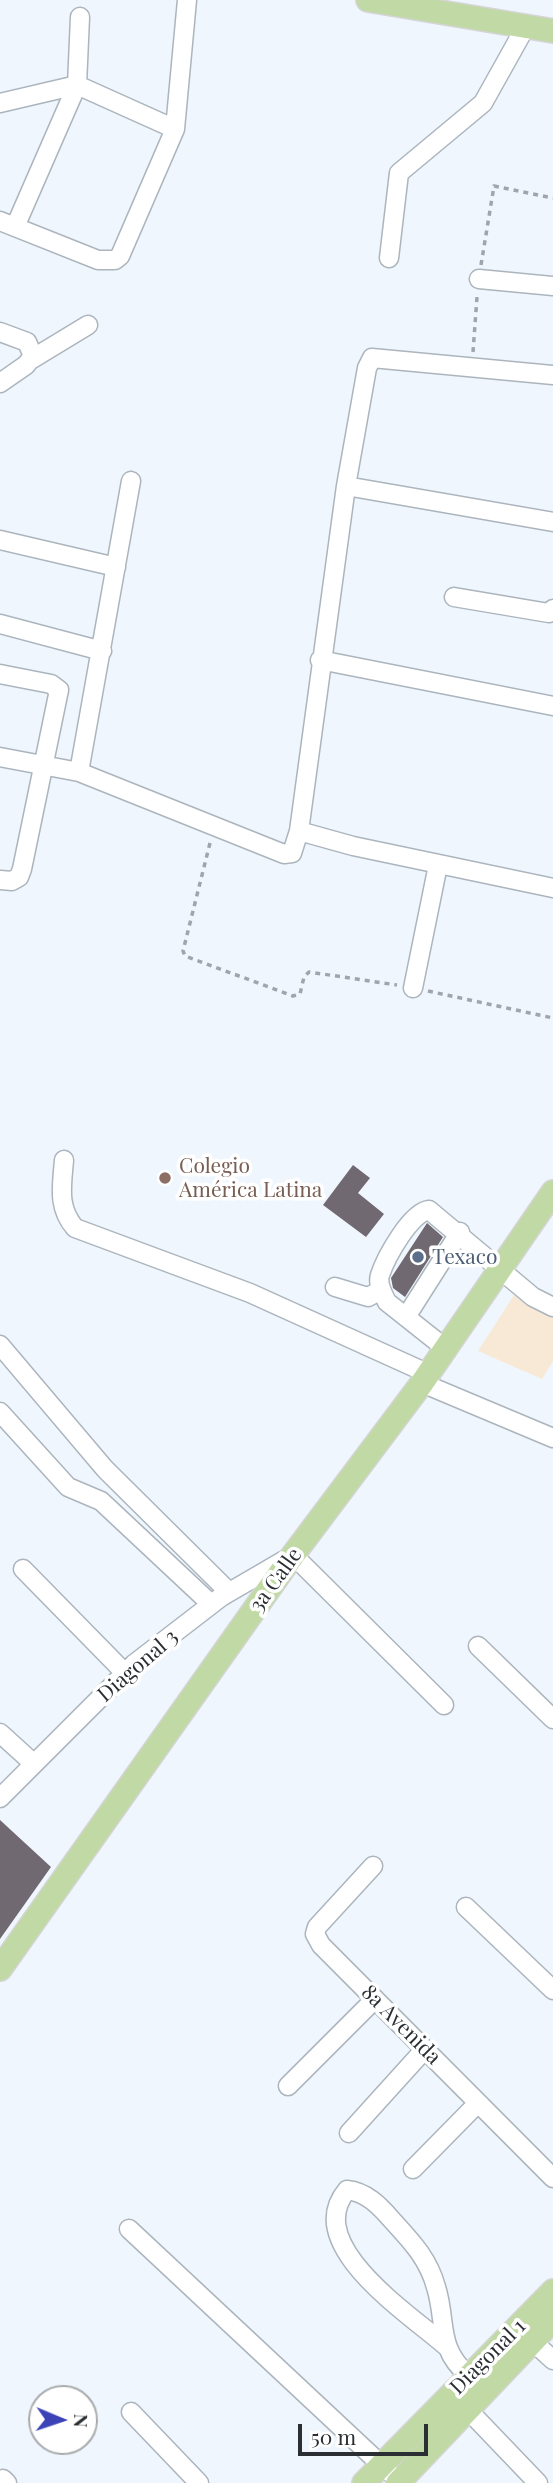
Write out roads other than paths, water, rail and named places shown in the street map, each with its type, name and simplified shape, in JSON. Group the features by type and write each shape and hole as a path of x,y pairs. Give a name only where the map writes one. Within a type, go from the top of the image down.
{"main road":[{"path":"368,0 453,6 553,31"},
{"name":"3a Calle","path":"0,1969 293,1555 426,1378 551,1197"},
{"name":"Diagonal 1","path":"370,2478 469,2376 551,2297"},
{"name":"Diagonal 1","path":"398,2482 469,2411 553,2320"}],"street":[{"path":"80,17 77,85 7,224 98,260 114,260 120,256 175,130 187,0"},
{"path":"389,258 399,173 483,103 526,26"},
{"path":"0,103 77,85 175,130"},
{"path":"479,279 553,286"},
{"path":"0,383 32,359 88,325"},
{"path":"0,332 27,342 32,351 32,359"},
{"path":"0,757 79,772 284,854 292,853 296,848 299,831 320,660 346,486 372,358 553,375"},
{"path":"79,772 131,481"},
{"path":"346,486 553,522"},
{"path":"0,540 116,567"},
{"path":"454,597 549,613 553,609"},
{"path":"0,624 102,652"},
{"path":"320,660 553,706"},
{"path":"0,674 57,686 58,698 19,877 12,881 0,880"},
{"path":"299,831 438,865 553,888"},
{"path":"413,988 438,865"},
{"path":"64,1160 60,1201 65,1216 75,1228 250,1293 553,1438"},
{"path":"445,1348 387,1301 381,1290 379,1277 411,1218 420,1211 429,1210 460,1233 533,1297 553,1307"},
{"path":"405,1317 460,1233"},
{"path":"335,1287 368,1297 381,1290"},
{"path":"0,1345 105,1469 229,1592"},
{"path":"0,1412 68,1487 100,1501 211,1604"},
{"path":"293,1555 444,1705"},
{"name":"Diagonal 3","path":"0,1798 125,1673 211,1604 293,1555"},
{"path":"23,1569 125,1673"},
{"path":"478,1646 553,1719"},
{"path":"0,1732 33,1763"},
{"name":"8a Avenida","path":"373,1866 317,1927 315,1934 321,1945 553,2178"},
{"path":"466,1907 553,1990"},
{"path":"288,2086 375,1999"},
{"path":"349,2133 425,2049"},
{"path":"413,2169 478,2103"},
{"path":"447,2347 360,2272 340,2245 335,2230 336,2210 347,2190 360,2192 383,2210 423,2254 437,2288 442,2333 447,2347 460,2368 469,2376"},
{"path":"130,2229 370,2478 398,2482"},
{"path":"532,2341 553,2360"},
{"path":"469,2411 538,2483"},
{"path":"131,2412 199,2483"}],"place":[{"name":"Colegio América Latina","path":"165,1178"},
{"name":"Texaco","path":"418,1257"}]}
